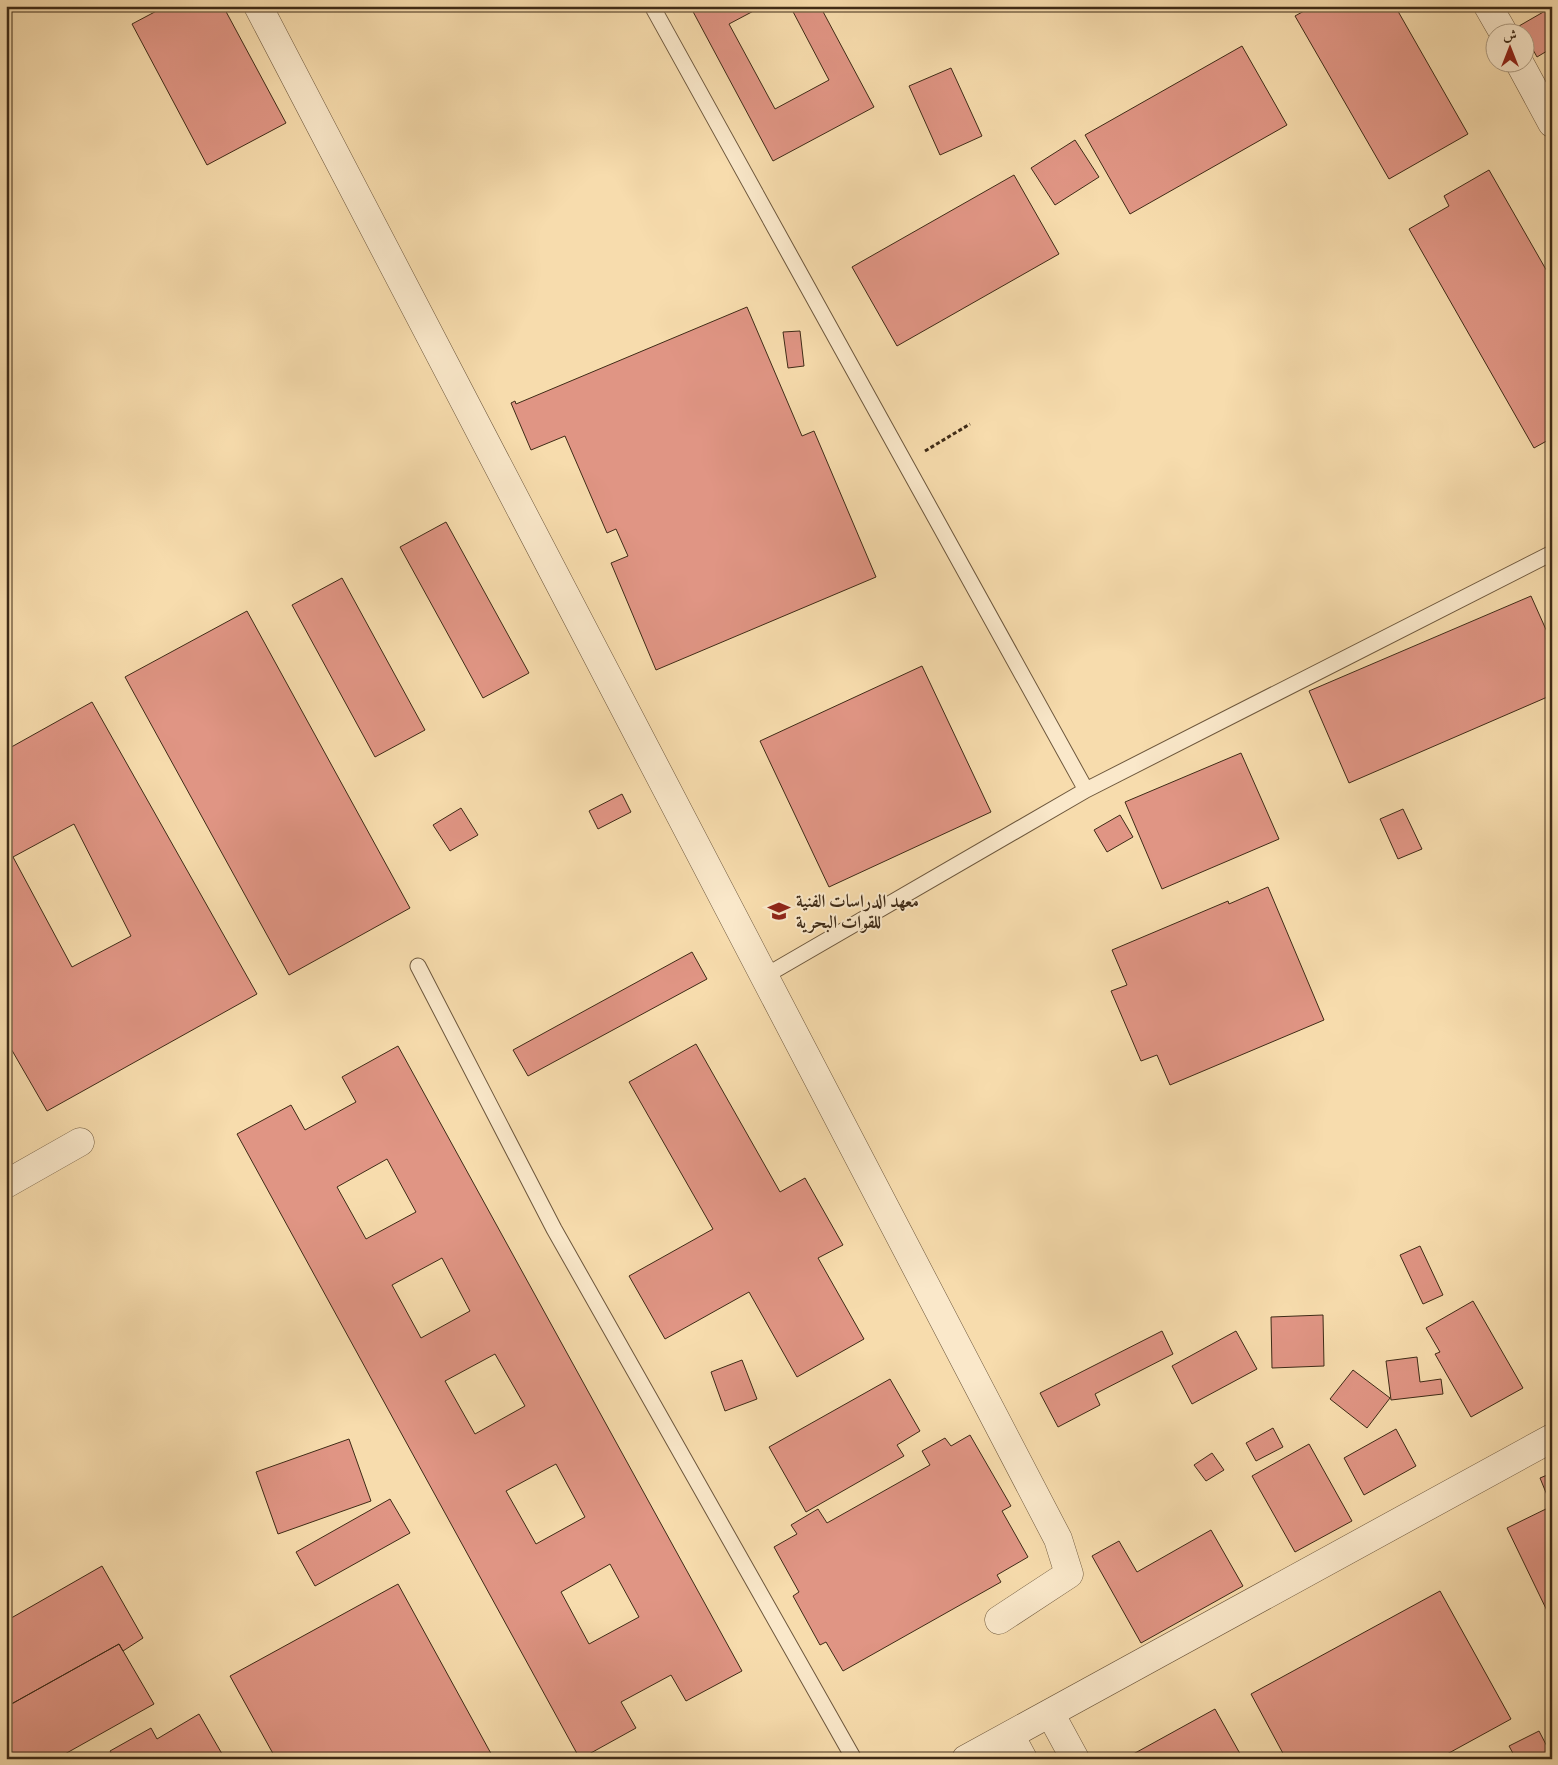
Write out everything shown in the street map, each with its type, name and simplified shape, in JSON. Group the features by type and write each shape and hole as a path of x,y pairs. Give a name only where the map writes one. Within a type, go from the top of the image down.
{"street":[{"path":"258,6 1058,1539 1069,1574 999,1620"},
{"path":"1488,6 1497,22"},
{"path":"1524,72 1552,123"},
{"path":"6,1184 80,1142"},
{"path":"966,1759 1552,1438"},
{"path":"1050,1713 1075,1759"},
{"path":"1010,1735 1023,1759"}],"lane":[{"path":"652,6 1086,790"},
{"path":"765,976 1086,790 1552,553"},
{"path":"418,966 554,1229 854,1759"}],"path":[{"path":"905,463 970,424"}],"building":[{"path":"166,6 223,6 286,123 207,165 132,24"},
{"path":"690,6 763,6 729,24 775,109 829,80 790,6 820,6 874,107 773,161"},
{"path":"1313,6 1395,6 1468,134 1389,179 1295,16"},
{"path":"1552,7 1552,48 1537,57 1536,22 1526,22"},
{"path":"1242,46 1287,125 1130,214 1085,135"},
{"path":"951,68 982,136 940,155 909,86"},
{"path":"1075,140 1099,177 1055,205 1031,168"},
{"path":"1489,170 1552,280 1552,438 1534,448 1409,229 1449,206 1444,196"},
{"path":"1014,175 1059,254 897,346 852,267"},
{"path":"747,307 802,436 814,431 876,577 656,670 611,563 628,556 616,529 607,533 565,436 531,450 511,403 515,401 516,404"},
{"path":"800,331 804,366 788,368 783,332"},
{"path":"446,522 529,673 483,698 400,547"},
{"path":"342,578 425,730 375,757 292,605"},
{"path":"1531,596 1552,643 1552,695 1349,783 1309,691"},
{"path":"247,611 410,908 289,975 125,677"},
{"path":"922,666 991,812 829,887 760,741"},
{"path":"92,702 257,994 47,1111 6,1040 6,750","holes":["74,824 131,936 72,967 13,857"]},
{"path":"1241,753 1279,839 1162,889 1125,802"},
{"path":"622,794 631,812 598,829 589,811"},
{"path":"461,808 478,835 450,851 433,825"},
{"path":"1403,809 1422,849 1398,859 1380,819"},
{"path":"1120,815 1133,837 1107,852 1094,830"},
{"path":"1268,887 1324,1020 1170,1085 1157,1055 1141,1061 1111,991 1127,985 1112,950 1228,901 1229,904"},
{"path":"692,952 707,979 528,1076 513,1050"},
{"path":"696,1044 780,1192 805,1178 843,1245 818,1258 864,1339 797,1377 749,1292 665,1339 629,1276 713,1229 629,1082"},
{"path":"398,1046 742,1671 686,1701 671,1675 621,1702 636,1728 580,1759 237,1134 291,1105 305,1130 356,1102 342,1077","holes":["387,1159 416,1212 366,1239 337,1187","442,1258 470,1311 421,1338 392,1285","495,1354 525,1406 475,1434 445,1381","556,1464 585,1517 536,1544 506,1491","610,1564 639,1617 589,1644 561,1592"]},
{"path":"1420,1246 1443,1295 1423,1304 1400,1255"},
{"path":"1473,1301 1523,1388 1471,1417 1435,1354 1440,1352 1426,1328"},
{"path":"1323,1315 1324,1366 1272,1368 1271,1317"},
{"path":"1162,1331 1173,1354 1095,1394 1100,1405 1058,1427 1040,1393"},
{"path":"1236,1331 1257,1369 1192,1404 1172,1366"},
{"path":"1417,1357 1420,1382 1441,1379 1443,1394 1391,1400 1386,1361"},
{"path":"742,1360 757,1399 725,1411 711,1372"},
{"path":"1353,1370 1390,1398 1367,1428 1330,1399"},
{"path":"890,1379 920,1431 897,1445 904,1456 806,1512 769,1447"},
{"path":"1273,1428 1283,1447 1256,1461 1246,1443"},
{"path":"1396,1429 1416,1466 1364,1495 1344,1458"},
{"path":"970,1435 1011,1506 1002,1511 1028,1557 997,1575 1001,1582 843,1671 826,1642 820,1645 793,1596 799,1592 774,1547 797,1534 791,1525 818,1509 827,1523 930,1465 922,1451 945,1438 951,1446"},
{"path":"349,1439 371,1501 278,1534 256,1472"},
{"path":"1309,1444 1352,1521 1295,1552 1252,1476"},
{"path":"1212,1453 1224,1470 1206,1481 1194,1465"},
{"path":"1552,1473 1552,1498 1549,1500 1540,1478"},
{"path":"390,1499 410,1533 315,1586 296,1552"},
{"path":"1552,1506 1552,1621 1507,1528"},
{"path":"1211,1530 1243,1586 1141,1643 1092,1556 1119,1541 1137,1572"},
{"path":"102,1566 143,1638 123,1651 119,1644 6,1707 6,1621"},
{"path":"398,1584 494,1759 276,1759 230,1676"},
{"path":"1440,1591 1511,1719 1438,1759 1286,1759 1251,1694"},
{"path":"119,1644 154,1704 56,1759 6,1759 6,1707"},
{"path":"1215,1709 1243,1759 1126,1758"},
{"path":"199,1714 225,1759 115,1759 110,1751 151,1728 157,1739"},
{"path":"1539,1731 1552,1759 1516,1759 1509,1746"}],"place":[{"name":"معهد الدراسات الفنية للقوات البحرية","path":"779,911"}]}
